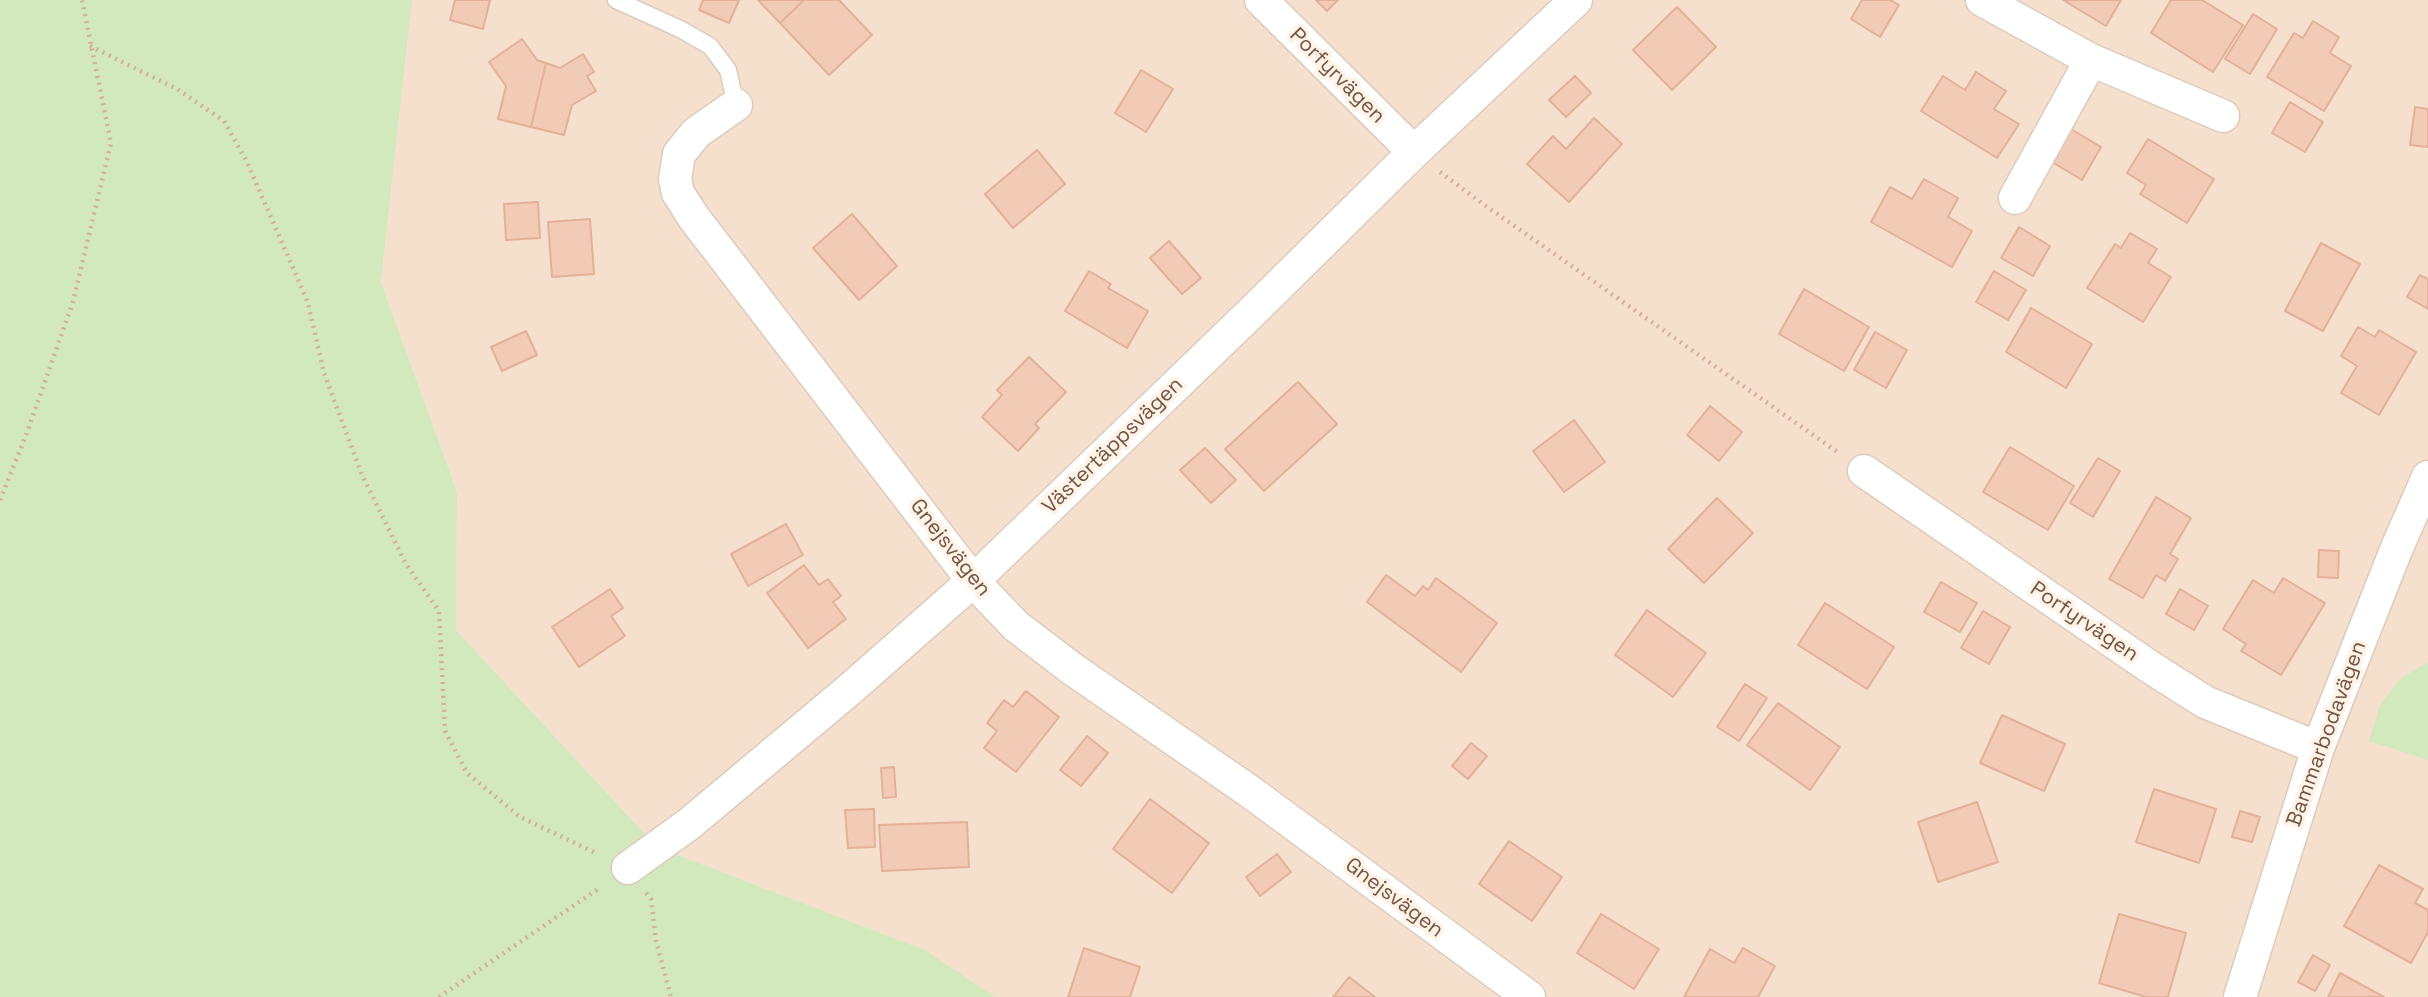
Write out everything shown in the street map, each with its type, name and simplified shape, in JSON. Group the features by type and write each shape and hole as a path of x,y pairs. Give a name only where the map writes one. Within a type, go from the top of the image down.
{"street":[{"name":"Porfyrvägen","path":"1261,0 1414,152"},
{"name":"Västertäppsvägen","path":"628,868 689,824 849,691 973,582 1414,152 1576,0"},
{"path":"1982,0 2091,60 2223,116"},
{"path":"2015,198 2091,60"},
{"name":"Gnejsvägen","path":"736,105 696,133 679,154 675,179 678,193 694,218 973,582 1016,626 1071,668 1249,791 1529,997"},
{"name":"Porfyrvägen","path":"1864,471 2205,702 2318,748"},
{"name":"Bammarbodavägen","path":"2240,997 2318,748 2396,550 2428,477"}],"lane":[{"name":"Gnejsvägen","path":"616,0 710,46 728,70 736,105"}],"path":[{"path":"0,500 73,302 111,143 82,0"},
{"path":"90,46 177,89 224,121 247,162 308,303 324,373 362,475 405,564 439,611 445,731 467,773 520,817 628,868 651,899 656,941 671,997"},
{"path":"1414,152 1483,204 1864,471"},
{"path":"439,997 628,868"}],"shaded area":[{"path":"412,0 2428,0 2428,997 995,997 925,950 657,847 456,630 457,492 381,282"}],"green space":[{"path":"0,0 412,0 381,282 457,492 456,630 657,847 925,950 995,997 0,997"},
{"path":"2428,662 2428,760 2369,741 2380,705 2401,678"}],"building":[{"path":"455,0 490,0 483,29 450,20"},
{"path":"703,0 739,0 729,23 699,10"},
{"path":"758,0 804,0 780,23"},
{"path":"804,0 839,0 872,35 829,75 780,23"},
{"path":"1316,0 1338,0 1327,11"},
{"path":"1862,0 1890,0 1899,5 1880,37 1851,19"},
{"path":"2063,0 2121,0 2106,26"},
{"path":"2171,0 2202,0 2243,25 2213,72 2151,33"},
{"path":"1677,7 1716,47 1672,90 1633,50"},
{"path":"2253,14 2277,29 2250,74 2225,59"},
{"path":"2313,21 2339,37 2330,53 2351,66 2324,111 2267,77 2294,33 2303,38"},
{"path":"522,39 537,60 546,63 531,127 498,119 506,86 489,62"},
{"path":"583,54 594,72 587,76 596,91 572,105 564,135 531,127 546,63 560,68"},
{"path":"1141,70 1173,89 1146,132 1115,113"},
{"path":"1976,72 2006,91 1994,109 2019,124 1997,158 1921,111 1943,76 1965,90"},
{"path":"1575,76 1591,93 1566,117 1549,100"},
{"path":"2290,102 2323,122 2305,152 2272,133"},
{"path":"2415,107 2428,109 2428,147 2410,145"},
{"path":"1594,118 1622,144 1569,202 1527,164 1553,136 1566,149"},
{"path":"2071,129 2101,147 2082,180 2052,162"},
{"path":"2148,139 2214,179 2187,223 2140,194 2146,185 2127,173"},
{"path":"1037,150 1065,184 1013,228 985,194"},
{"path":"1924,179 1958,198 1948,217 1972,231 1952,267 1871,222 1890,187 1912,199"},
{"path":"538,202 540,238 506,240 504,204"},
{"path":"852,214 897,266 859,300 813,248"},
{"path":"590,219 594,274 552,277 548,222"},
{"path":"2019,227 2050,246 2033,276 2001,258"},
{"path":"2130,233 2157,249 2148,263 2171,277 2143,322 2087,288 2115,244 2121,248"},
{"path":"1169,241 1201,278 1182,294 1150,258"},
{"path":"2321,243 2360,264 2323,331 2285,311"},
{"path":"1089,271 1111,284 1108,288 1148,311 1127,348 1065,311"},
{"path":"1994,271 2026,290 2008,320 1976,302"},
{"path":"2420,275 2428,279 2428,309 2407,297"},
{"path":"1804,289 1869,327 1844,371 1779,334"},
{"path":"2031,308 2092,344 2066,388 2006,352"},
{"path":"2358,327 2375,337 2379,330 2416,352 2379,415 2341,393 2357,366 2341,356"},
{"path":"526,331 537,355 502,371 491,347"},
{"path":"1875,332 1907,350 1886,388 1854,370"},
{"path":"1029,357 1066,392 1035,424 1039,428 1018,451 982,417 1002,395 997,390"},
{"path":"1298,382 1337,424 1264,491 1225,449"},
{"path":"1710,406 1742,432 1719,461 1687,435"},
{"path":"1574,420 1605,462 1564,492 1533,451"},
{"path":"2010,447 2074,486 2048,530 1983,492"},
{"path":"1205,448 1236,480 1211,503 1180,470"},
{"path":"2098,458 2120,471 2093,517 2070,503"},
{"path":"2156,497 2191,518 2170,554 2178,559 2165,581 2156,575 2143,598 2109,579"},
{"path":"1717,498 1753,533 1704,583 1668,549"},
{"path":"786,524 803,555 748,586 731,554"},
{"path":"2319,550 2339,551 2338,578 2318,577"},
{"path":"804,565 819,585 828,579 841,596 833,602 846,619 808,648 767,593"},
{"path":"1386,575 1415,596 1423,586 1428,590 1436,578 1497,623 1461,672 1367,602"},
{"path":"2283,578 2325,603 2281,675 2241,651 2246,644 2223,629 2253,580 2274,593"},
{"path":"1941,582 1977,603 1960,632 1924,612"},
{"path":"610,589 623,608 611,616 625,636 579,667 552,627"},
{"path":"2180,589 2208,606 2194,630 2166,614"},
{"path":"1825,603 1894,647 1867,689 1798,645"},
{"path":"1647,610 1706,653 1673,697 1615,655"},
{"path":"1983,611 2010,627 1989,664 1961,648"},
{"path":"1745,684 1767,698 1739,741 1717,727"},
{"path":"1026,691 1059,717 1016,772 984,748 997,731 987,723 1004,700 1013,707"},
{"path":"1778,703 1840,747 1810,790 1747,745"},
{"path":"2002,715 2065,744 2044,791 1980,763"},
{"path":"1087,736 1108,753 1081,786 1060,770"},
{"path":"1471,743 1487,756 1468,779 1452,766"},
{"path":"894,767 896,797 883,798 881,768"},
{"path":"2154,789 2216,809 2199,863 2136,842"},
{"path":"1150,799 1209,843 1172,893 1113,849"},
{"path":"1977,802 1998,862 1938,882 1918,822"},
{"path":"874,809 875,847 848,848 845,810"},
{"path":"2240,811 2260,817 2252,842 2232,837"},
{"path":"967,822 969,867 882,871 879,825"},
{"path":"1509,841 1562,877 1532,921 1479,884"},
{"path":"1277,854 1291,872 1260,896 1246,877"},
{"path":"2379,865 2423,889 2415,903 2428,910 2428,932 2411,963 2344,926"},
{"path":"1601,914 1659,949 1634,989 1577,953"},
{"path":"2119,914 2186,933 2168,997 2146,997 2099,983"},
{"path":"1084,948 1140,967 1130,997 1068,997"},
{"path":"1743,948 1775,966 1758,997 1684,997 1710,949 1734,963"},
{"path":"2313,955 2330,965 2315,991 2298,982"},
{"path":"2340,973 2384,997 2328,997"},
{"path":"1349,977 1375,997 1333,997"}]}
